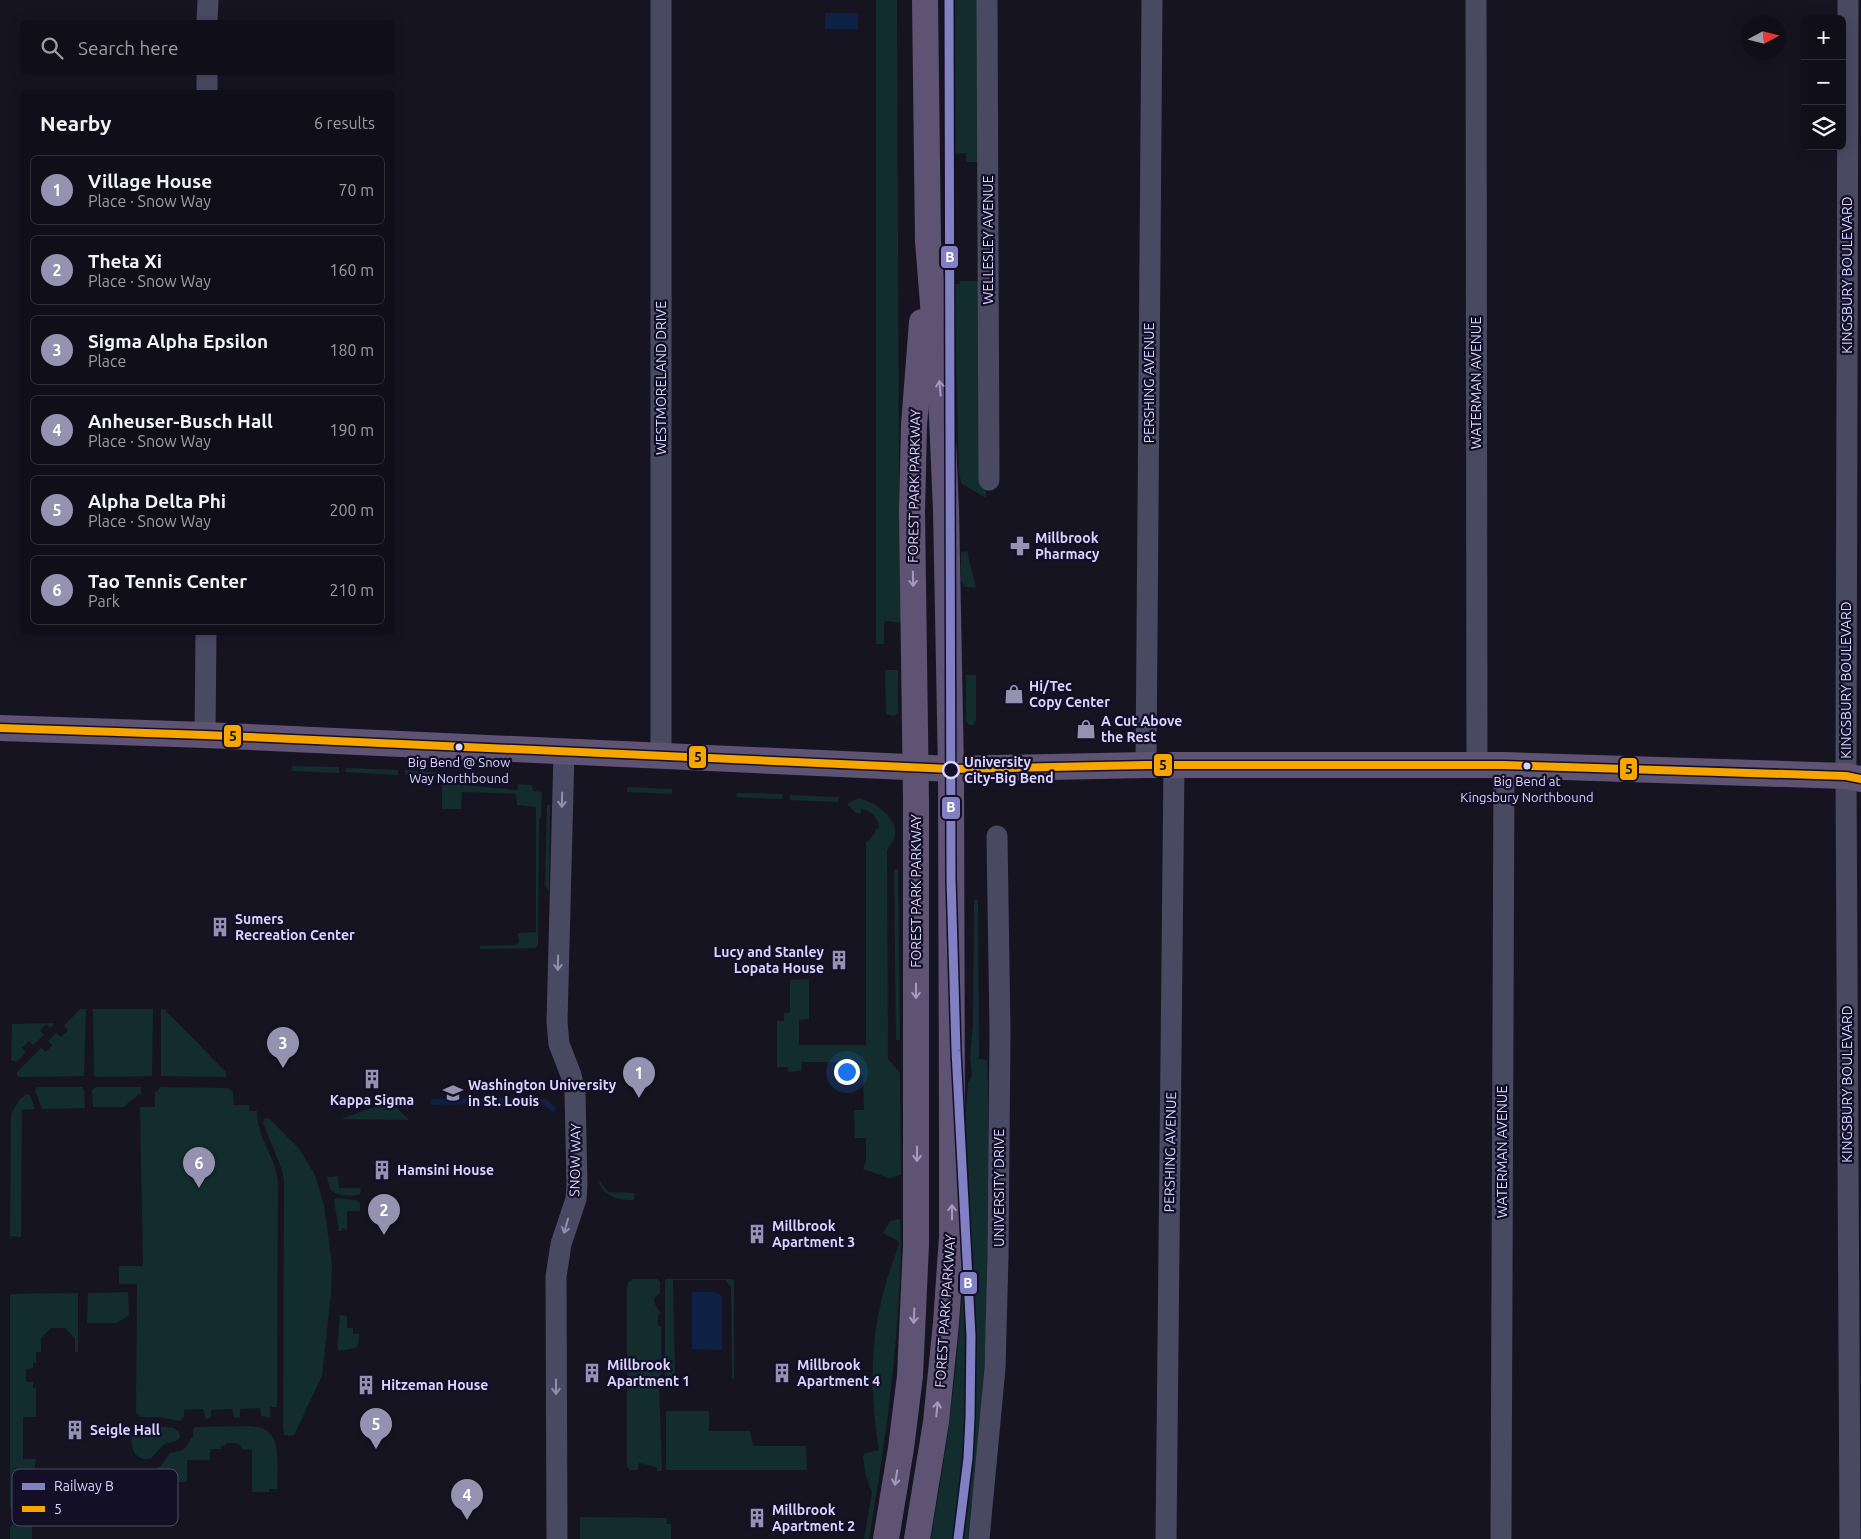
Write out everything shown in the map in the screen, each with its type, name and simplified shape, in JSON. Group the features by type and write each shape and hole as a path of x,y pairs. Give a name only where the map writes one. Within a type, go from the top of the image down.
{"main road":[{"name":"FOREST PARK PARKWAY","path":"918,1539 936,1422 952,1237 950,769 945,471 928,241 925,0"},
{"name":"FOREST PARK PARKWAY","path":"886,1539 901,1448 910,1376 914,1303 917,1159 912,512 914,435 928,241"},
{"path":"0,728 205,735 950,769 1146,765 1504,765 1853,778"}],"street":[{"path":"208,0 208,20"},
{"name":"WESTMORELAND DRIVE","path":"660,0 661,756"},
{"name":"WELLESLEY AVENUE","path":"987,0 989,480"},
{"name":"PERSHING AVENUE","path":"1146,765 1152,0"},
{"name":"WATERMAN AVENUE","path":"1476,0 1477,766"},
{"name":"KINGSBURY BOULEVARD","path":"1848,0 1853,778 1850,1539"},
{"path":"207,75 207,90"},
{"path":"205,735 206,635"},
{"name":"SNOW WAY","path":"557,1539 556,1276 566,1222 576,1199 577,1184 576,1093 559,1044 557,1022 564,752"},
{"name":"PERSHING AVENUE","path":"1166,1539 1174,765"},
{"name":"WATERMAN AVENUE","path":"1501,1539 1504,765"},
{"name":"UNIVERSITY DRIVE","path":"979,1539 995,1368 998,1257 1000,1032 997,836"}],"green space":[{"path":"876,0 897,0 899,466 902,623 886,621 884,623 884,644 876,644"},
{"path":"951,0 978,0 979,162 966,162 966,153 953,154"},
{"path":"960,281 980,281 981,488 986,488 986,498 962,484 959,474 954,284 960,284"},
{"path":"967,551 976,588 965,587 961,581 961,552"},
{"path":"885,670 898,670 898,713 894,716 886,714"},
{"path":"966,675 976,675 976,721 973,725 969,725 966,721"},
{"path":"292,766 339,767 339,773 292,771"},
{"path":"346,768 398,770 398,775 346,772"},
{"path":"405,770 454,774 454,780 405,775"},
{"path":"461,775 506,779 506,784 461,780"},
{"path":"442,783 517,790 518,784 532,785 533,791 542,792 541,818 539,818 538,944 536,948 480,949 480,946 516,945 519,942 518,933 536,932 536,807 517,805 516,794 462,792 461,809 442,809"},
{"path":"627,787 672,789 672,794 627,792"},
{"path":"737,793 783,794 782,799 736,797"},
{"path":"790,795 839,797 838,802 790,800"},
{"path":"858,798 876,805 887,814 894,825 895,831 894,839 887,850 888,1059 900,1073 901,1175 889,1178 863,1169 866,1161 866,1138 855,1138 854,1110 864,1110 863,1074 856,1074 856,1062 802,1062 801,1071 788,1072 788,1067 777,1067 777,1021 784,1021 784,1013 790,1013 790,980 809,979 809,1019 799,1020 799,1045 866,1045 866,843 875,833 876,829 879,828 876,818 871,813 861,809 861,813 856,813 847,804"},
{"path":"547,805 550,805 549,892 545,885"},
{"path":"898,869 900,1040 896,1040 894,870"},
{"path":"974,900 978,900 979,1059 987,1060 988,1090 989,1265 985,1353 968,1539 931,1539 948,1434 964,1275 965,1118 968,1083 972,1075 970,1057 973,1024"},
{"path":"80,1009 86,1009 84,1076 19,1077 17,1072 41,1048 46,1052 52,1045 48,1041 56,1033 61,1037 68,1030 64,1026"},
{"path":"93,1009 153,1009 152,1076 97,1077 94,1075"},
{"path":"161,1009 164,1009 226,1072 226,1077 161,1076"},
{"path":"55,1023 50,1028 46,1024 40,1031 44,1035 33,1045 29,1041 22,1048 26,1052 16,1062 11,1060 12,1024"},
{"path":"37,1087 82,1087 84,1090 85,1108 42,1109 35,1090"},
{"path":"96,1087 141,1087 141,1094 138,1094 125,1107 93,1107 92,1090"},
{"path":"161,1087 228,1088 233,1092 234,1105 249,1105 249,1111 257,1111 260,1130 274,1164 278,1182 277,1407 270,1407 269,1418 261,1416 260,1408 240,1409 240,1417 234,1418 232,1409 211,1410 211,1417 206,1419 203,1409 184,1410 184,1417 180,1421 158,1417 141,1417 136,1413 137,1284 119,1284 119,1266 143,1266 140,1107 155,1107 155,1093"},
{"path":"27,1094 30,1095 35,1109 22,1110 21,1237 10,1236 11,1114 20,1099"},
{"path":"379,1102 384,1107 396,1107 409,1120 341,1119 377,1106"},
{"path":"268,1118 300,1150 315,1175 324,1205 332,1265 331,1294 322,1376 294,1435 291,1436 284,1435 283,1428 284,1180 282,1170 263,1123"},
{"path":"327,1176 338,1176 339,1188 361,1188 360,1194 346,1196 334,1193 330,1188"},
{"path":"599,1180 608,1192 635,1193 634,1200 623,1200 607,1194"},
{"path":"336,1198 356,1200 360,1203 360,1211 347,1211 347,1230 342,1228 342,1231 339,1231 334,1200"},
{"path":"900,1219 901,1254 896,1340 890,1397 869,1539 864,1539 872,1493 865,1472 863,1456 865,1453 879,1450 873,1396 874,1346 882,1296 899,1245 898,1241 883,1233 890,1221"},
{"path":"633,1279 657,1279 660,1282 660,1293 654,1300 661,1313 658,1315 658,1326 661,1326 661,1375 659,1383 662,1471 657,1471 657,1467 639,1463 638,1470 630,1470 627,1466 627,1288 628,1282"},
{"path":"666,1279 732,1279 734,1281 734,1379 732,1379 731,1287 725,1280 673,1280 675,1376 665,1377"},
{"path":"128,1292 129,1315 117,1323 87,1323 88,1293"},
{"path":"78,1293 78,1352 75,1352 75,1338 65,1328 51,1328 41,1338 41,1352 36,1352 36,1363 33,1363 33,1368 26,1369 26,1382 33,1382 33,1388 36,1388 36,1417 23,1417 23,1459 36,1459 34,1469 12,1469 12,1511 10,1507 10,1295"},
{"path":"340,1315 347,1316 347,1328 353,1328 353,1334 359,1334 356,1348 340,1351 337,1348"},
{"path":"666,1411 709,1411 709,1431 750,1431 753,1446 806,1446 807,1470 666,1470"},
{"path":"145,1425 174,1428 179,1432 180,1437 175,1441 165,1444 149,1459 141,1458 135,1454 132,1436 136,1429"},
{"path":"248,1426 260,1428 268,1432 273,1439 278,1457 277,1489 269,1489 269,1492 252,1492 252,1450 242,1449 241,1446 235,1443 227,1443 225,1446 221,1446 221,1449 210,1449 210,1460 187,1460 187,1482 178,1482 178,1469 156,1469 161,1466 170,1453 186,1448 193,1437 195,1427"},
{"path":"580,1517 667,1518 667,1524 671,1524 671,1539 580,1539"},
{"path":"12,1525 32,1526 32,1539 10,1539 10,1527"}],"water":[{"path":"825,13 858,13 858,29 825,29"},
{"path":"692,1292 714,1292 722,1296 722,1350 692,1349"}],"waterway":[{"path":"433,1102 531,1100 545,1102 553,1109"}],"rail line":[{"name":"B","path":"949,0 951,878 956,1051 971,1336 968,1458 958,1539"}],"transit line":[{"name":"5","path":"0,728 205,735 951,769 1146,765 1504,765 1846,776 1861,779"}],"place":[{"name":"Millbrook Pharmacy","path":"1020,546"},
{"name":"Hi/Tec Copy Center","path":"1014,694"},
{"name":"A Cut Above the Rest","path":"1086,729"},
{"name":"Big Bend @ Snow Way Northbound","path":"459,747"},
{"name":"Big Bend at Kingsbury Northbound","path":"1527,766"},
{"name":"University City-Big Bend","path":"951,770"},
{"name":"Sumers Recreation Center","path":"220,927"},
{"name":"Lucy and Stanley Lopata House","path":"839,960"},
{"name":"Sigma Alpha Epsilon","path":"283,1068"},
{"name":"Kappa Sigma","path":"372,1079"},
{"name":"Washington University in St. Louis","path":"453,1093"},
{"name":"Village House","path":"639,1098"},
{"name":"Hamsini House","path":"382,1170"},
{"name":"Tao Tennis Center","path":"199,1188"},
{"name":"Millbrook Apartment 3","path":"757,1234"},
{"name":"Theta Xi","path":"384,1235"},
{"name":"Millbrook Apartment 1","path":"592,1373"},
{"name":"Millbrook Apartment 4","path":"782,1373"},
{"name":"Hitzeman House","path":"366,1385"},
{"name":"Seigle Hall","path":"75,1430"},
{"name":"Alpha Delta Phi","path":"376,1449"},
{"name":"Millbrook Apartment 2","path":"757,1518"},
{"name":"Anheuser-Busch Hall","path":"467,1520"}]}
